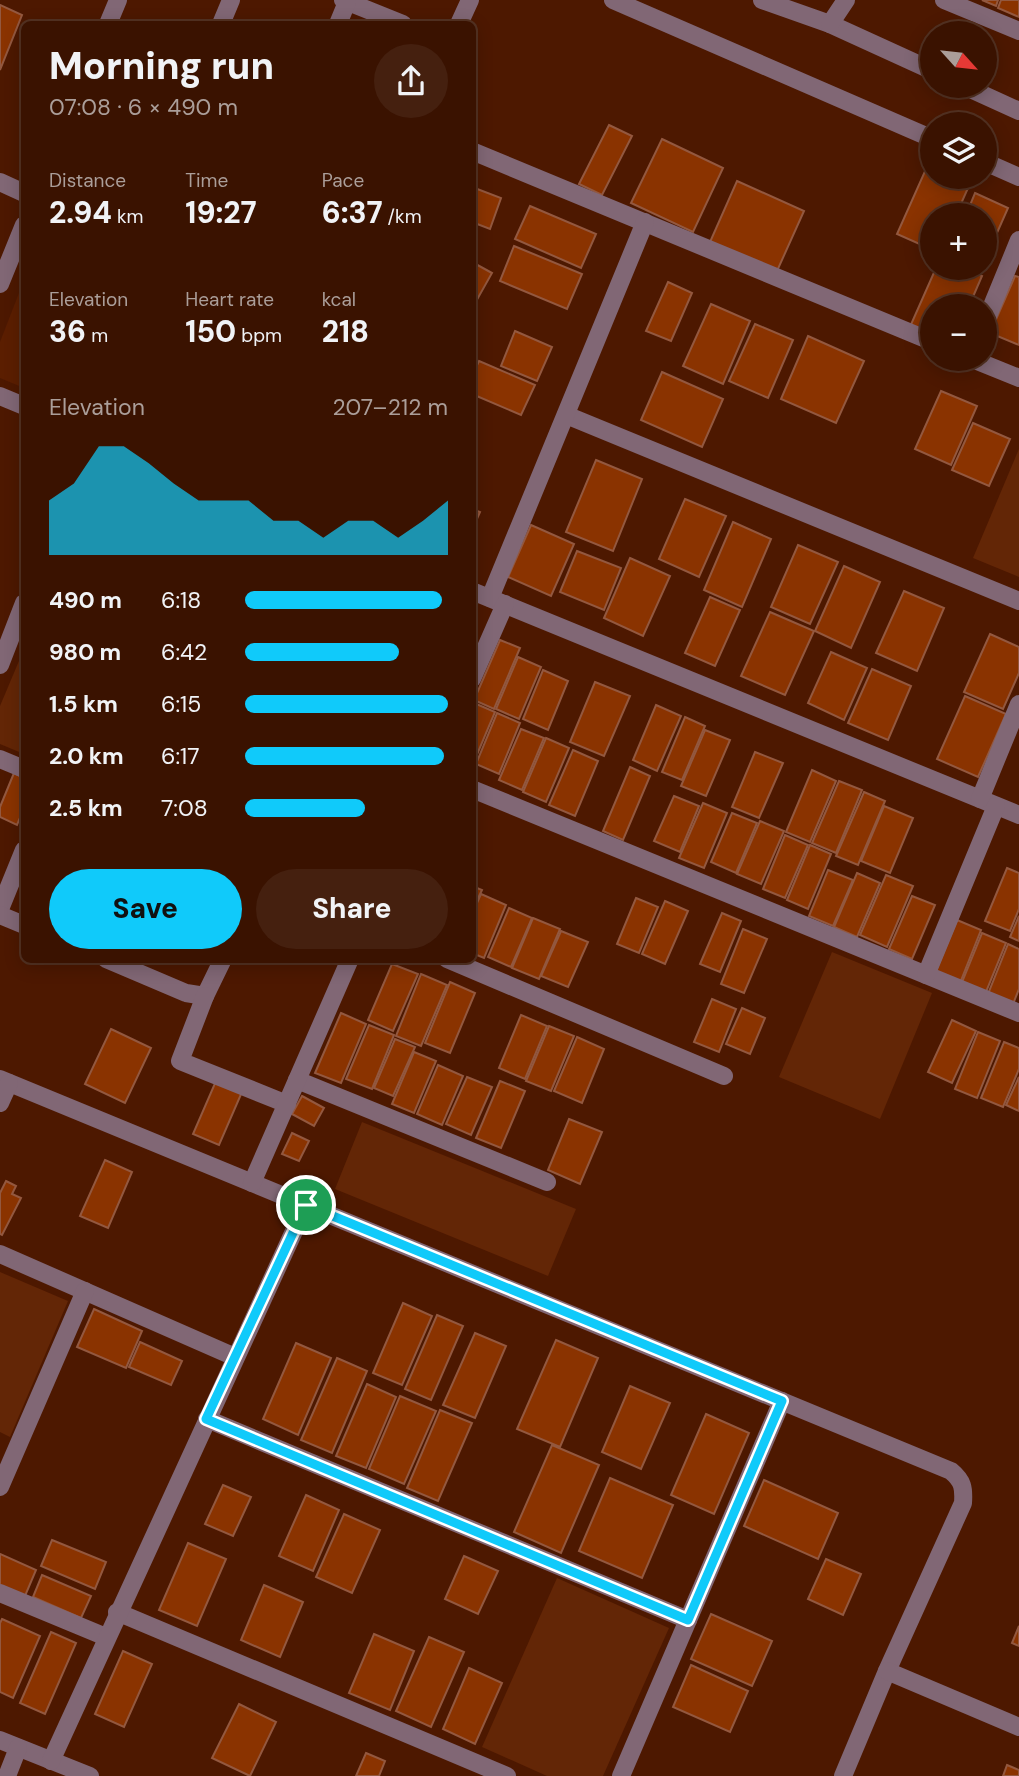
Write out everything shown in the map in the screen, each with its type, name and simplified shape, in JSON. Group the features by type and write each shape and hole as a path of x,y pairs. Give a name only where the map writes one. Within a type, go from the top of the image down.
{"street":[{"path":"109,21 118,0"},
{"path":"222,21 231,0"},
{"path":"461,21 470,0"},
{"path":"614,0 920,133"},
{"path":"762,0 830,24 920,65"},
{"path":"830,24 846,0"},
{"path":"944,0 1019,31"},
{"path":"339,21 345,1 395,21"},
{"path":"990,98 1019,111"},
{"path":"476,152 920,337"},
{"path":"997,167 1019,177"},
{"path":"0,182 21,192"},
{"path":"476,667 566,415 645,222"},
{"path":"0,284 21,232"},
{"path":"997,294 1019,240"},
{"path":"997,370 1019,379"},
{"path":"0,396 21,405"},
{"path":"566,415 1019,601"},
{"path":"476,593 1019,815"},
{"path":"0,665 21,611"},
{"path":"926,975 988,802 1019,704"},
{"path":"0,759 21,768"},
{"path":"476,791 1019,1013"},
{"path":"0,909 21,857"},
{"path":"0,915 21,924"},
{"path":"115,963 186,993 205,996"},
{"path":"221,963 180,1061 287,1104"},
{"path":"252,1183 348,963"},
{"path":"456,963 724,1076"},
{"path":"297,1080 547,1182"},
{"path":"0,1103 4,1081 951,1471 961,1479 964,1490 962,1503 843,1776"},
{"path":"51,1760 306,1205"},
{"path":"0,1254 235,1357"},
{"path":"0,1487 8,1448 85,1291"},
{"path":"621,1776 782,1401"},
{"path":"206,1419 688,1620"},
{"path":"0,1593 106,1637"},
{"path":"117,1612 507,1776"},
{"path":"887,1671 1019,1727"},
{"path":"0,1740 90,1776"},
{"path":"7,1776 18,1748"}],"shaded area":[{"path":"21,288 21,387 0,378 0,342"},
{"path":"1019,449 1019,577 973,558"},
{"path":"21,656 21,753 0,744 0,706"},
{"path":"832,952 932,993 880,1119 779,1077"},
{"path":"362,1122 576,1209 548,1276 335,1189"},
{"path":"0,1272 68,1301 10,1437 0,1432"},
{"path":"557,1578 669,1628 603,1776 547,1776 482,1747"}],"building":[{"path":"982,0 998,0 996,6"},
{"path":"1001,0 1019,0 1019,17 998,8"},
{"path":"0,5 22,15 0,70"},
{"path":"609,125 632,136 602,195 579,184"},
{"path":"662,139 723,168 693,232 631,203"},
{"path":"737,181 804,211 777,271 710,242"},
{"path":"920,182 920,189 968,189 961,203 920,203 920,244 897,234"},
{"path":"476,189 501,198 490,229 476,224"},
{"path":"975,193 997,203 971,203"},
{"path":"997,203 1008,208 997,233"},
{"path":"530,206 596,234 581,268 515,239"},
{"path":"514,246 582,274 567,309 500,281"},
{"path":"476,264 492,273 476,301"},
{"path":"1015,276 1019,277 1019,345 997,336 997,317"},
{"path":"931,280 980,280 974,294 924,294"},
{"path":"668,282 692,293 671,341 646,331"},
{"path":"711,304 750,321 723,384 683,366"},
{"path":"920,304 920,334 909,329"},
{"path":"755,324 793,340 768,398 729,381"},
{"path":"515,331 552,347 537,381 501,366"},
{"path":"808,336 864,361 836,423 781,399"},
{"path":"479,361 535,385 521,415 476,396 476,367"},
{"path":"662,372 723,399 702,447 641,420"},
{"path":"941,391 977,406 951,465 915,449"},
{"path":"973,423 1010,439 989,486 952,470"},
{"path":"596,460 642,479 613,551 566,532"},
{"path":"685,499 726,516 699,577 659,559"},
{"path":"733,522 771,539 742,607 704,590"},
{"path":"531,525 574,544 551,596 508,577"},
{"path":"798,545 838,562 810,624 771,607"},
{"path":"577,551 621,568 604,610 560,592"},
{"path":"630,558 670,576 643,636 604,618"},
{"path":"844,566 880,582 851,648 815,631"},
{"path":"904,591 944,608 917,671 876,653"},
{"path":"710,597 740,610 715,666 685,653"},
{"path":"770,612 814,631 785,695 741,676"},
{"path":"990,634 1019,647 1019,673 1003,709 964,692"},
{"path":"500,640 520,648 494,709 476,701"},
{"path":"831,652 867,668 844,720 808,703"},
{"path":"518,657 541,667 519,719 496,709"},
{"path":"872,669 911,686 888,740 848,723"},
{"path":"543,670 568,681 548,730 523,719"},
{"path":"595,682 630,696 604,756 570,742"},
{"path":"965,696 1006,714 978,777 937,759"},
{"path":"476,704 495,712 476,757"},
{"path":"656,705 681,716 657,771 633,760"},
{"path":"497,713 520,723 499,774 476,764"},
{"path":"685,717 705,726 682,780 662,772"},
{"path":"521,729 544,738 522,790 499,780"},
{"path":"705,730 730,740 706,796 681,786"},
{"path":"546,738 569,748 546,802 523,792"},
{"path":"573,750 598,761 575,816 549,805"},
{"path":"755,752 783,763 759,818 732,807"},
{"path":"630,767 650,776 623,840 603,831"},
{"path":"812,770 836,781 810,842 786,832"},
{"path":"14,773 21,776 21,815 17,825 0,817 0,807"},
{"path":"839,781 862,790 836,853 812,843"},
{"path":"864,792 885,801 858,865 836,856"},
{"path":"674,796 699,806 680,852 654,841"},
{"path":"703,803 727,813 704,868 679,858"},
{"path":"884,806 913,818 890,873 861,861"},
{"path":"732,813 757,823 736,873 711,862"},
{"path":"760,821 784,831 761,884 737,874"},
{"path":"785,835 808,845 785,898 763,889"},
{"path":"810,845 831,854 808,909 787,900"},
{"path":"1007,868 1019,873 1019,909 1010,931 985,921"},
{"path":"828,870 853,880 833,926 809,916"},
{"path":"857,873 880,883 857,937 834,927"},
{"path":"886,875 913,886 887,947 860,935"},
{"path":"476,888 482,890 476,903"},
{"path":"481,894 506,905 484,958 476,955 476,905"},
{"path":"912,896 935,905 912,959 889,949"},
{"path":"636,898 658,907 639,953 617,944"},
{"path":"665,901 688,911 665,964 642,954"},
{"path":"509,908 532,918 511,967 488,957"},
{"path":"722,913 741,921 720,972 700,964"},
{"path":"1019,916 1019,941 1010,937"},
{"path":"533,918 560,929 539,979 512,968"},
{"path":"957,920 981,930 960,983 935,973"},
{"path":"743,929 767,939 744,993 721,984"},
{"path":"561,931 588,942 568,987 541,976"},
{"path":"982,933 1006,943 986,992 962,982"},
{"path":"1008,944 1019,949 1019,989 1013,1004 988,994"},
{"path":"392,964 418,974 393,1031 368,1020"},
{"path":"421,974 447,985 421,1046 396,1036"},
{"path":"450,982 475,993 450,1053 425,1043"},
{"path":"712,999 736,1009 719,1052 694,1042"},
{"path":"742,1008 765,1018 750,1054 726,1044"},
{"path":"341,1013 366,1024 341,1083 315,1073"},
{"path":"521,1015 547,1026 525,1079 499,1068"},
{"path":"952,1020 976,1031 952,1083 928,1072"},
{"path":"369,1025 394,1035 372,1089 346,1079"},
{"path":"549,1026 574,1036 551,1091 526,1081"},
{"path":"111,1029 151,1048 125,1103 85,1084"},
{"path":"978,1032 1000,1041 977,1098 955,1089"},
{"path":"577,1037 604,1049 582,1103 554,1091"},
{"path":"395,1039 415,1047 393,1096 374,1088"},
{"path":"1004,1042 1019,1048 1019,1069 1003,1107 981,1098"},
{"path":"414,1052 436,1061 414,1113 392,1104"},
{"path":"438,1065 463,1076 442,1125 417,1114"},
{"path":"467,1077 492,1087 471,1135 446,1124"},
{"path":"1019,1077 1019,1111 1006,1105"},
{"path":"216,1081 242,1092 219,1145 193,1134"},
{"path":"500,1081 525,1091 501,1148 476,1138"},
{"path":"302,1096 324,1108 314,1126 292,1114"},
{"path":"569,1119 602,1132 580,1184 548,1170"},
{"path":"292,1133 309,1141 299,1161 282,1154"},
{"path":"105,1160 132,1172 108,1228 80,1216"},
{"path":"6,1181 16,1186 12,1194 21,1198 2,1235 0,1193"},
{"path":"403,1303 432,1316 402,1385 373,1373"},
{"path":"94,1309 142,1331 126,1368 77,1347"},
{"path":"437,1315 463,1326 431,1400 405,1389"},
{"path":"475,1333 506,1346 475,1418 443,1405"},
{"path":"556,1340 598,1358 560,1447 517,1429"},
{"path":"140,1342 182,1361 171,1385 129,1367"},
{"path":"296,1343 331,1358 298,1435 263,1419"},
{"path":"337,1358 367,1371 332,1453 301,1440"},
{"path":"367,1384 396,1397 366,1468 336,1456"},
{"path":"630,1386 670,1403 641,1469 602,1452"},
{"path":"400,1396 436,1411 404,1484 369,1469"},
{"path":"440,1410 472,1423 438,1501 407,1488"},
{"path":"706,1414 749,1433 714,1514 671,1495"},
{"path":"552,1445 599,1465 561,1553 514,1532"},
{"path":"610,1478 673,1505 642,1578 579,1551"},
{"path":"764,1480 838,1513 818,1559 744,1526"},
{"path":"223,1485 251,1497 233,1536 205,1524"},
{"path":"306,1495 339,1510 313,1571 279,1556"},
{"path":"344,1514 380,1530 352,1593 316,1577"},
{"path":"52,1540 106,1562 95,1589 41,1566"},
{"path":"188,1543 226,1559 197,1626 159,1610"},
{"path":"0,1554 36,1570 25,1596 0,1585"},
{"path":"464,1556 498,1571 478,1614 445,1599"},
{"path":"826,1559 861,1574 843,1615 808,1599"},
{"path":"42,1575 91,1596 81,1618 33,1597"},
{"path":"264,1585 303,1602 280,1657 241,1640"},
{"path":"711,1614 772,1641 752,1686 691,1659"},
{"path":"2,1619 40,1636 13,1698 0,1692"},
{"path":"1019,1626 1019,1646 1012,1643"},
{"path":"51,1632 76,1643 45,1714 20,1703"},
{"path":"374,1634 414,1651 390,1710 349,1693"},
{"path":"429,1637 464,1652 431,1727 396,1711"},
{"path":"123,1651 152,1664 124,1727 95,1714"},
{"path":"691,1665 748,1691 730,1732 673,1707"},
{"path":"469,1668 502,1683 475,1744 443,1729"},
{"path":"239,1704 276,1722 250,1776 212,1758"},
{"path":"366,1753 385,1761 379,1776 356,1776"},
{"path":"1007,1765 1019,1770 1019,1776 1003,1776"}],"route":[{"path":"306,1205 782,1401 688,1620 206,1419 306,1205"}]}
